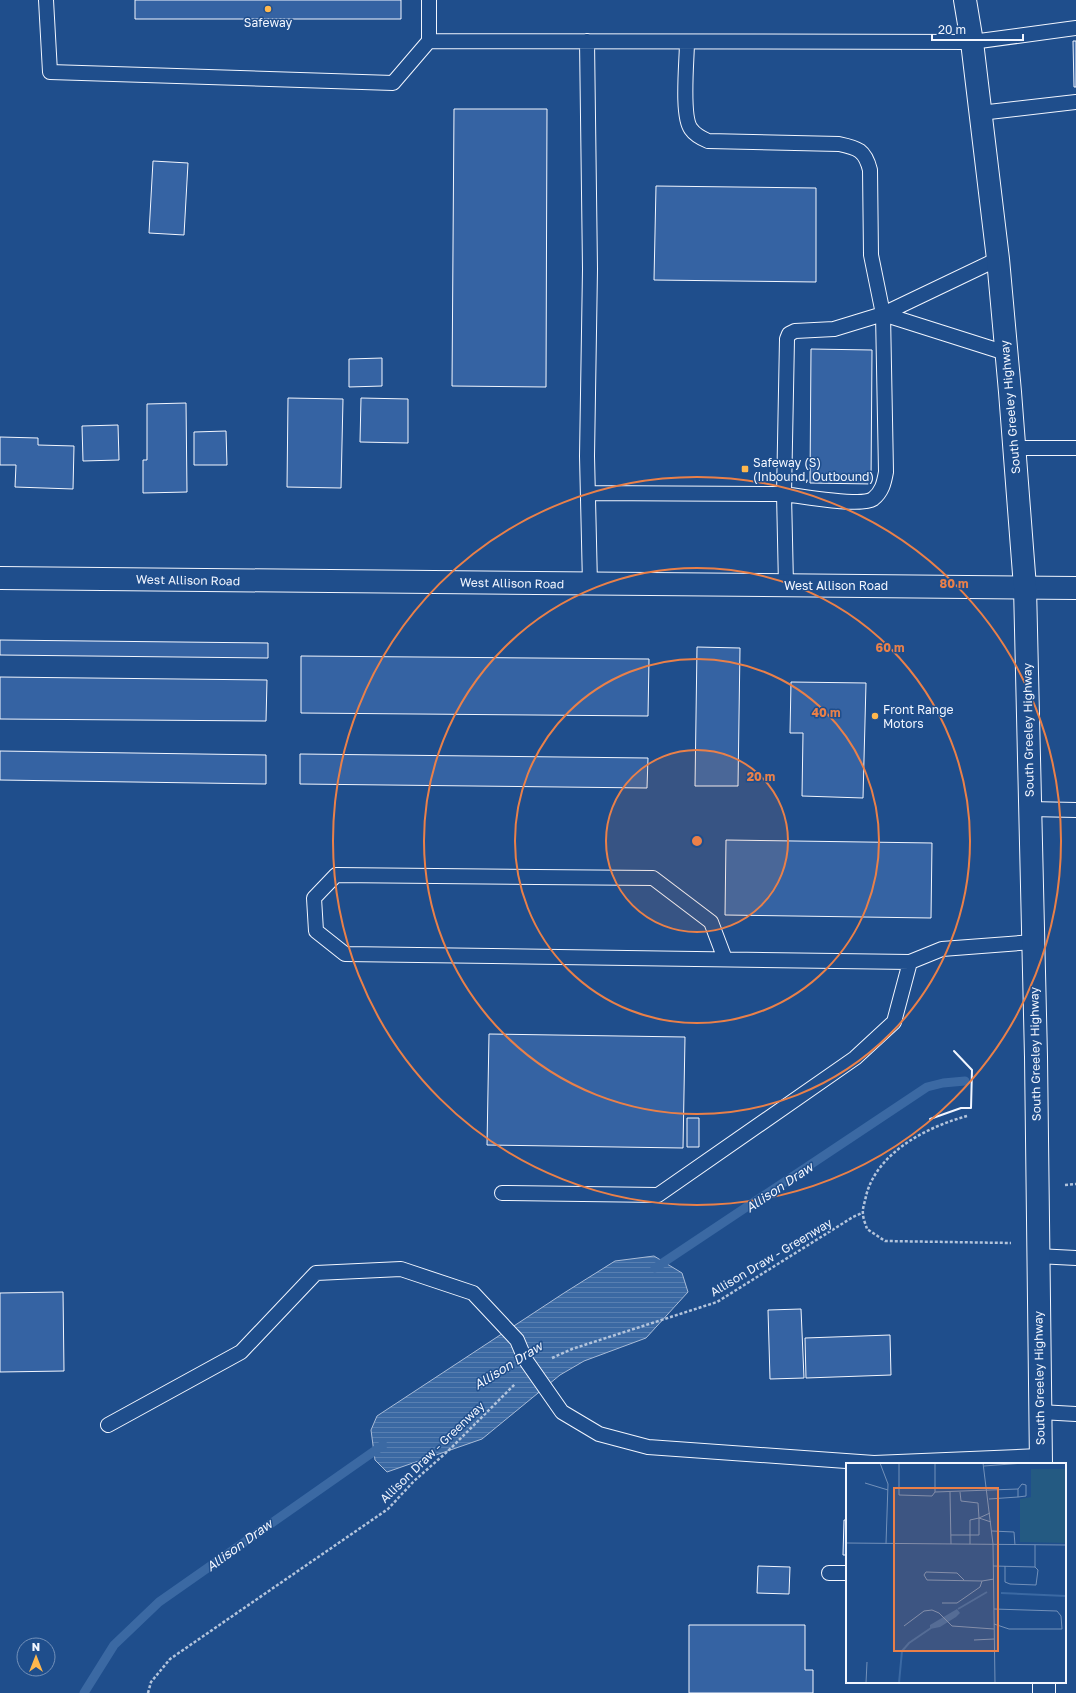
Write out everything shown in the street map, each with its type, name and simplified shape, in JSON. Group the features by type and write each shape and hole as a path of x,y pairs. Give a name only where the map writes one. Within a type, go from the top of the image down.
{"main road":[{"name":"South Greeley Highway","path":"965,0 972,42 998,259 1025,587 1036,1057 1037,1250 1041,1460"},
{"name":"West Allison Road","path":"0,578 1076,588"}],"lane":[{"path":"46,0 50,72 393,83 429,41 428,0"},
{"path":"429,41 972,42 1076,28"},
{"path":"587,41 590,269 588,493 590,584"},
{"path":"588,493 784,494 851,502 872,500 883,488 886,472 883,314 871,255 870,170 867,158 857,148 839,144 708,141 697,136 690,128 686,114 687,42"},
{"path":"980,113 1076,102"},
{"path":"786,585 784,494 787,339 789,334 795,331 834,329 883,314 998,259"},
{"path":"883,314 1006,353"},
{"path":"1014,448 1076,448"},
{"path":"1030,809 1076,810"},
{"path":"725,959 711,922 653,878 336,875 314,898 316,931 345,954 910,962 942,949 1033,942"},
{"path":"502,1193 658,1196 855,1058 894,1022 910,962"},
{"path":"1037,1250 1076,1258"},
{"path":"108,1425 240,1352 316,1273 401,1269 472,1293 517,1340 525,1359 562,1412 599,1434 648,1447 874,1463 1041,1460"},
{"path":"1040,1412 1076,1414"},
{"path":"829,1573 846,1573"}],"path":[{"path":"968,1116 930,1128 892,1153 869,1184 862,1213 867,1229 884,1241 1037,1250"},
{"name":"Allison Draw - Greenway","path":"148,1693 152,1682 170,1659 388,1509 414,1481 448,1451 516,1382 533,1370 552,1358 572,1349 717,1302 784,1259 862,1213"}],"water":[{"path":"654,1256 682,1273 688,1292 646,1338 584,1361 560,1375 482,1439 387,1472 375,1460 371,1430 377,1416 615,1261"}],"building":[{"name":"Safeway","path":"135,0 401,0 401,19 135,19"},
{"path":"1073,41 1076,41 1076,87 1074,87"},
{"path":"454,109 547,109 546,387 452,386"},
{"path":"153,161 188,163 184,235 149,233"},
{"path":"656,186 816,188 816,282 654,280"},
{"path":"811,349 872,350 871,484 810,483"},
{"path":"382,358 382,386 349,387 349,359"},
{"path":"288,398 343,399 341,488 287,487"},
{"path":"361,398 408,399 408,443 360,442"},
{"path":"186,403 187,492 143,493 143,460 147,460 147,404"},
{"path":"118,425 119,460 83,461 82,426"},
{"path":"226,431 227,465 194,465 194,432"},
{"path":"0,437 38,438 38,445 74,446 73,489 15,487 16,465 0,465"},
{"path":"0,640 268,643 268,658 0,655"},
{"path":"697,647 740,648 738,786 695,786"},
{"path":"301,656 649,659 648,716 301,713"},
{"path":"0,677 267,680 266,721 0,719"},
{"path":"791,682 866,683 863,798 802,796 803,733 790,733"},
{"path":"0,751 266,755 266,784 0,780"},
{"path":"300,754 648,758 647,788 300,784"},
{"path":"726,840 932,843 931,918 725,915"},
{"path":"489,1034 685,1037 683,1148 487,1145"},
{"path":"687,1118 699,1118 699,1147 687,1147"},
{"path":"63,1292 64,1371 0,1372 0,1293"},
{"path":"801,1309 804,1378 770,1379 768,1310"},
{"path":"890,1335 891,1375 806,1378 805,1338"},
{"path":"844,1520 846,1520 846,1555 843,1555"},
{"path":"758,1566 790,1567 789,1594 757,1593"},
{"path":"689,1625 805,1625 805,1670 813,1670 813,1693 689,1693"}],"waterway":[{"name":"Allison Draw","path":"655,1268 927,1087 943,1083 965,1081"},
{"name":"Allison Draw","path":"84,1693 114,1645 159,1602 383,1445"}],"wall":[{"path":"930,1119 961,1108 971,1108 972,1070 954,1051"}],"place":[{"name":"Safeway","path":"268,9"},
{"name":"Safeway (S) (Inbound, Outbound)","path":"745,469"},
{"name":"Front Range Motors","path":"875,716"}]}
